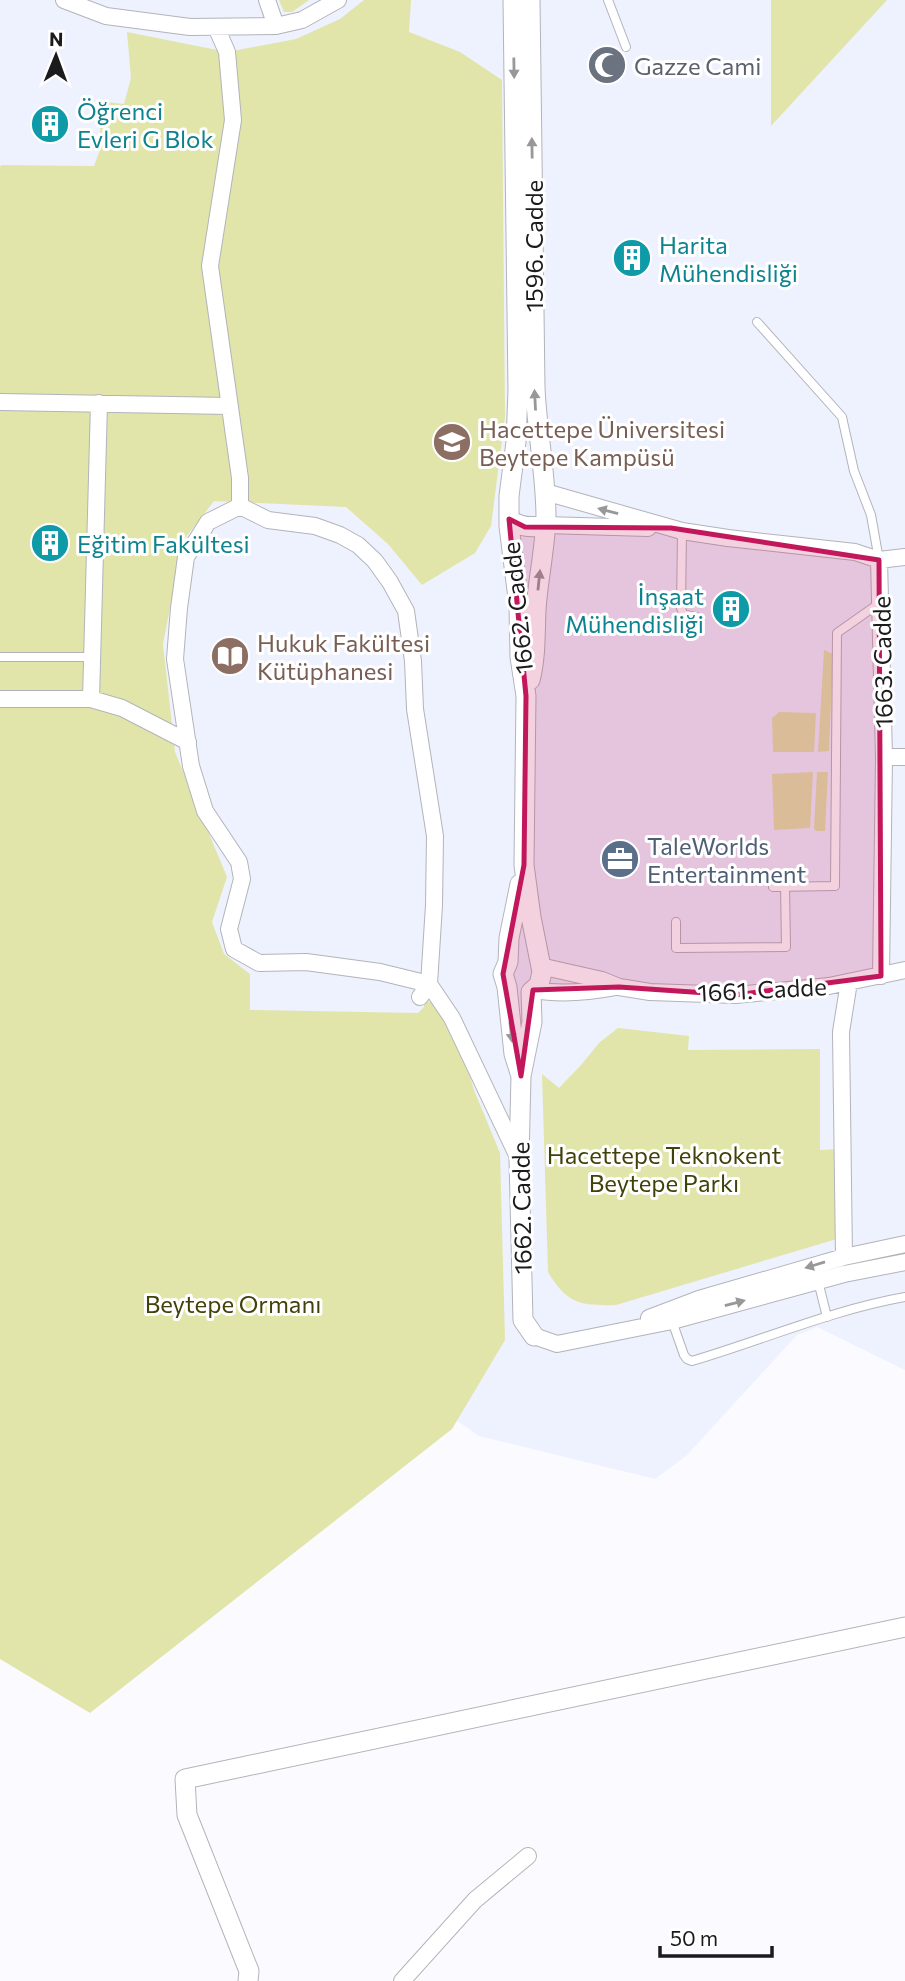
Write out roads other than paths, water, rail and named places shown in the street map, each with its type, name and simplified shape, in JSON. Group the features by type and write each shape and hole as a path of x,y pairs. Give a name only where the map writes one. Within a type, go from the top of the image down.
{"street":[{"path":"64,0 106,16 190,27 276,26 302,20 338,0"},
{"path":"267,0 276,26"},
{"name":"1596. Cadde","path":"509,519 519,391 513,0"},
{"name":"1596. Cadde","path":"530,0 535,388 545,492 545,525"},
{"path":"216,27 227,52 233,120 210,266 240,478 240,506"},
{"path":"0,401 230,405"},
{"path":"91,699 99,403"},
{"path":"510,488 545,492"},
{"name":"1663. Cadde","path":"545,492 676,529 728,538 855,552 880,560 884,757 881,976"},
{"path":"240,506 208,522 186,557 175,659 191,766 205,811 239,862 242,879 229,929 234,949 259,963 306,962 380,972 425,991 452,1018 519,1159"},
{"path":"240,506 268,520 316,526 358,545 375,561 406,611 413,661 415,709 435,836 434,905 425,991"},
{"path":"509,519 525,527 545,525"},
{"name":"1662. Cadde","path":"509,519 519,606 520,657 526,696 524,865 542,979 533,991 532,1022 521,1076 519,1159 523,1320 534,1336"},
{"name":"1663. Cadde","path":"545,525 676,529"},
{"name":"1662. Cadde","path":"526,696 533,666 545,525"},
{"path":"880,560 905,557"},
{"path":"0,699 91,699 122,708 188,743"},
{"path":"884,757 905,757"},
{"name":"1662. Cadde","path":"521,1076 514,1054 507,987 503,974 508,962 509,938 524,865"},
{"path":"508,962 525,955 537,960 540,966"},
{"name":"1661. Cadde","path":"540,966 602,980 619,987 650,992 736,995 829,986 905,970"},
{"path":"844,1256 841,1032 849,982"},
{"path":"507,987 518,993 533,991"},
{"name":"1661. Cadde","path":"533,991 549,993 619,987"},
{"path":"622,1332 674,1307 844,1256 905,1244"},
{"path":"534,1336 557,1344 622,1332 818,1281 905,1262"},
{"path":"248,1981 249,1971 187,1815 185,1779 905,1627"},
{"path":"402,1981 475,1900 528,1856"}],"lane":[{"path":"608,0 626,47"},
{"path":"757,322 842,417 854,471 871,515 880,560"},
{"path":"676,529 681,608 683,614 701,618"},
{"path":"774,887 835,886 836,633 881,602"},
{"path":"0,657 92,657"},
{"path":"676,922 676,948 786,947 785,886"},
{"path":"818,1281 827,1317"},
{"path":"672,1321 684,1355 692,1361 827,1317 905,1297"}],"place":[{"name":"Gazze Cami","path":"607,65"},
{"name":"Öğrenci Evleri G Blok","path":"50,124"},
{"name":"Harita Mühendisliği","path":"632,258"},
{"name":"Hacettepe Üniversitesi Beytepe Kampüsü","path":"452,442"},
{"name":"Eğitim Fakültesi","path":"50,543"},
{"name":"İnşaat Mühendisliği","path":"731,609"},
{"name":"Hukuk Fakültesi Kütüphanesi","path":"230,656"},
{"name":"TaleWorlds Entertainment","path":"620,859"}],"park label":[{"name":"Hacettepe Teknokent Beytepe Parkı","path":"664,1168"},
{"name":"Beytepe Ormanı","path":"233,1303"}]}
